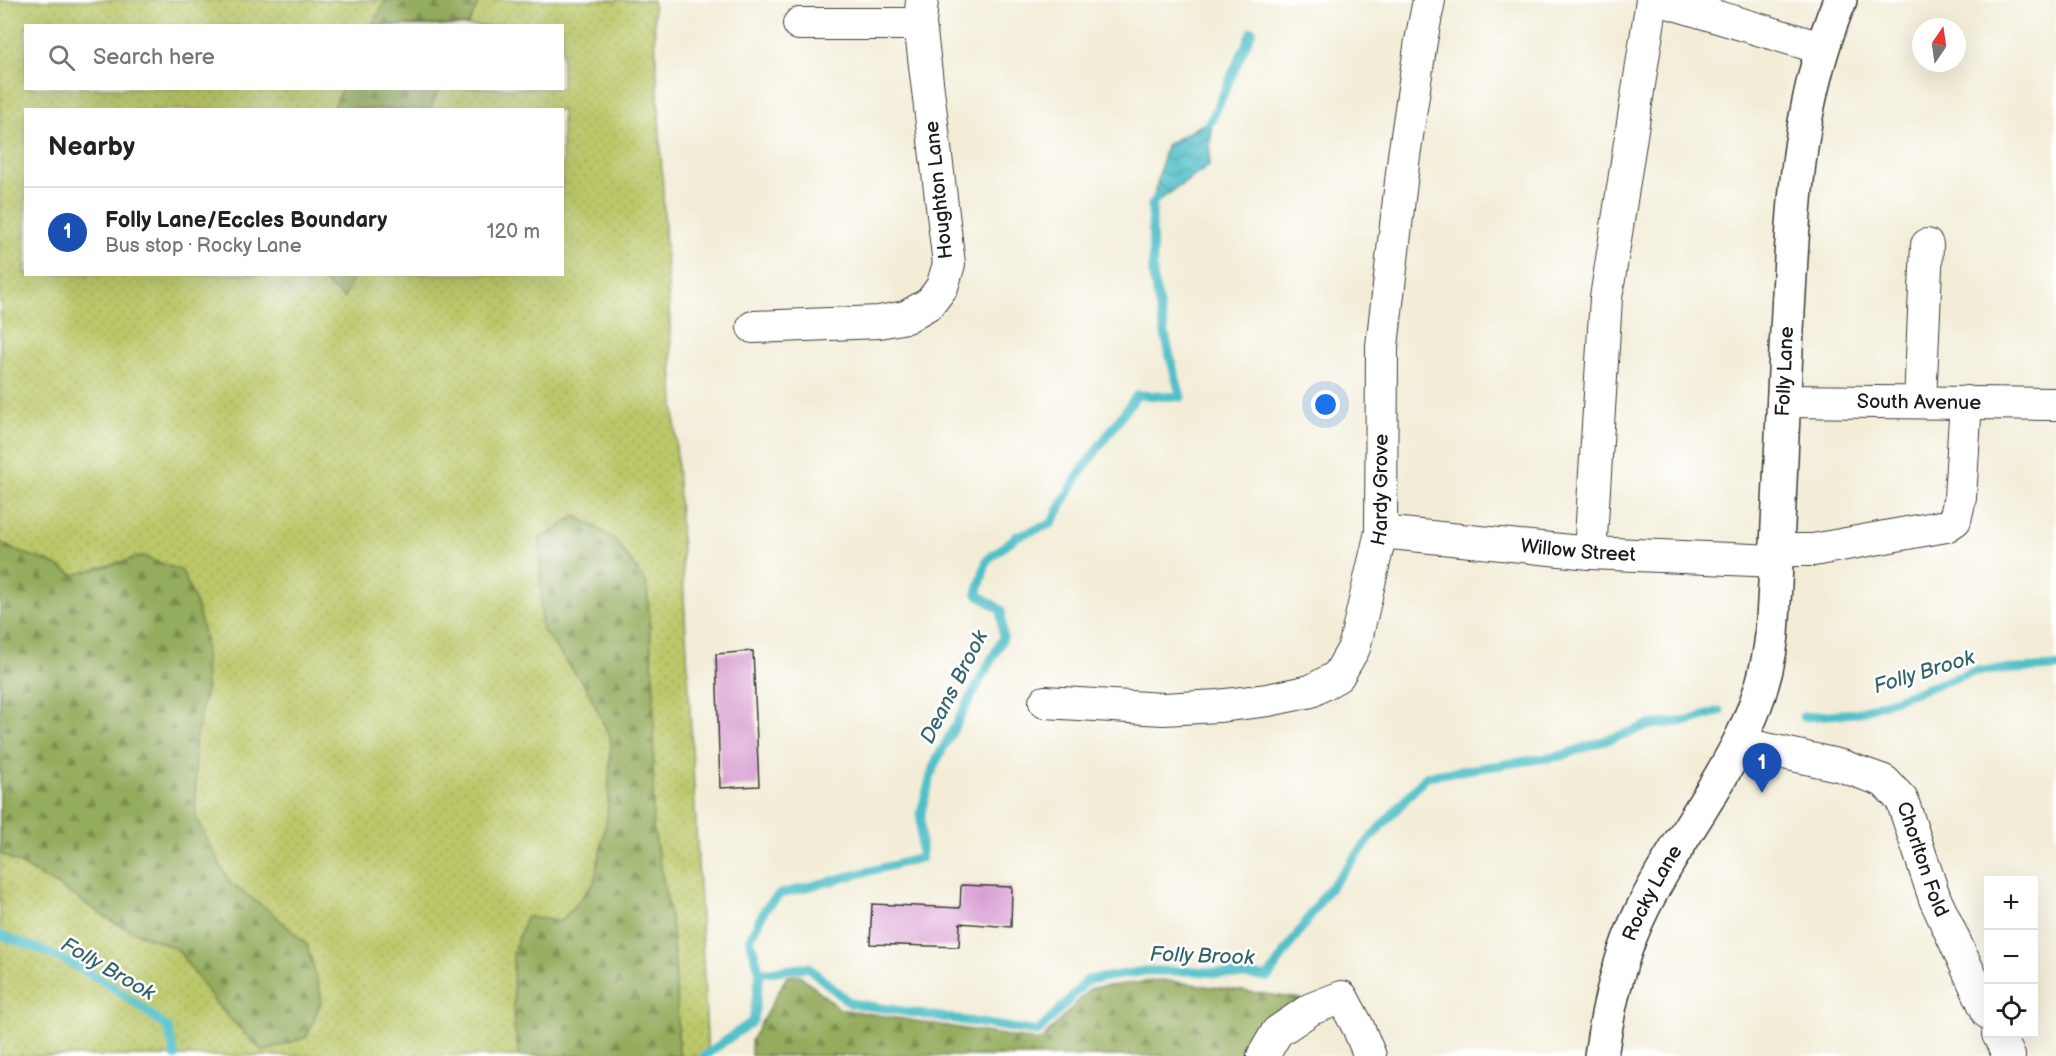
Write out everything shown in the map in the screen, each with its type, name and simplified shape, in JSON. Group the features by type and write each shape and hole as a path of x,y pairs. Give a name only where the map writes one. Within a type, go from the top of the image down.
{"main road":[{"name":"Folly Lane","path":"1740,743 1758,700 1767,668 1772,635 1799,150 1813,76 1821,48 1840,0"},
{"name":"Rocky Lane","path":"1601,1056 1614,985 1641,912 1740,743"}],"street":[{"name":"Hardy Grove","path":"1045,702 1163,709 1268,700 1311,691 1338,676 1354,648 1380,532 1382,346 1404,156 1429,0"},
{"path":"1590,553 1606,298 1652,0"},
{"path":"1660,0 1821,48"},
{"path":"799,24 921,12"},
{"name":"Houghton Lane","path":"753,327 879,322 906,317 930,303 942,287 949,264 921,12"},
{"path":"1920,402 1927,245"},
{"name":"South Avenue","path":"1784,401 2056,404"},
{"name":"Willow Street","path":"1380,532 1590,553 1777,555 1946,526 1955,520 1960,498 1966,402"},
{"name":"Chorlton Fold","path":"1740,743 1842,766 1884,781 1902,800 1935,899 1984,1002"},
{"path":"1263,1056 1277,1032 1311,1008 1342,997 1370,1056"},
{"path":"2000,1038 2009,1056"}],"green space":[{"path":"0,0 653,0 708,1056 0,1056"},
{"path":"386,0 480,0 468,24 373,24"},
{"path":"340,90 439,90 430,108 334,108"},
{"path":"316,276 354,276 344,298"},
{"path":"576,516 614,538 647,584 654,692 653,827 671,921 679,1056 519,1056 514,1025 513,953 526,917 561,921 594,883 607,818 611,739 587,689 541,628 540,539"},
{"path":"0,542 14,550 50,562 74,575 142,556 182,571 195,601 205,637 206,690 195,742 196,817 230,883 269,910 307,945 322,999 307,1037 263,1052 218,1006 177,949 118,925 60,887 0,853"},
{"path":"800,975 840,1009 1040,1041 1091,988 1161,980 1302,999 1254,1041 1246,1056 751,1056 751,1041 787,976"}],"water":[{"path":"1212,119 1209,166 1152,205 1166,145"}],"building":[{"path":"753,651 759,786 720,788 716,654"},
{"path":"961,885 1012,887 1011,927 960,923 959,947 870,944 872,904 960,908"}],"waterway":[{"path":"1205,128 1212,119 1252,31"},
{"name":"Deans Brook","path":"760,973 750,939 765,909 780,894 921,858 921,812 934,765 1003,638 1001,610 977,594 987,560 1017,536 1051,524 1079,474 1137,395 1181,397 1153,276 1152,205 1158,196"},
{"name":"Folly Brook","path":"1803,717 1856,713 1975,671 2056,667"},
{"name":"Folly Brook","path":"704,1056 753,1021 760,973 808,967 850,1003 1038,1032 1088,980 1145,971 1194,971 1268,977 1325,894 1374,834 1427,776 1560,756 1650,725 1688,721 1720,711"},
{"name":"Folly Brook","path":"0,935 68,962 105,982 140,1006 168,1028 175,1056"}],"place":[{"name":"Folly Lane/Eccles Boundary","path":"1762,793"}]}
